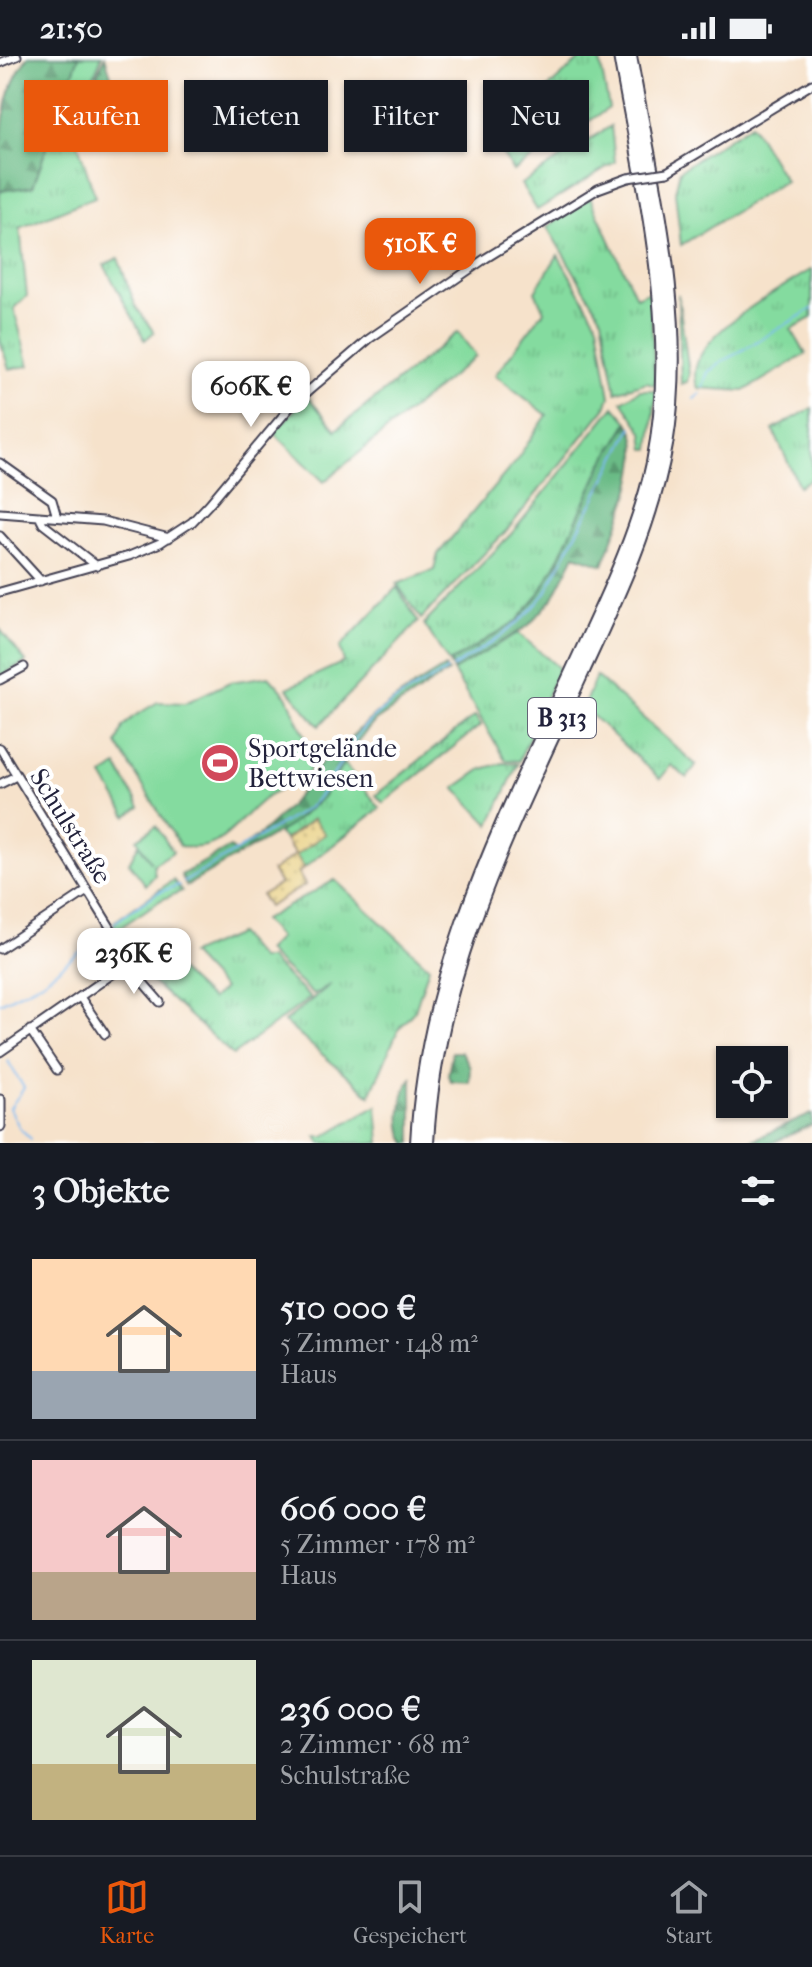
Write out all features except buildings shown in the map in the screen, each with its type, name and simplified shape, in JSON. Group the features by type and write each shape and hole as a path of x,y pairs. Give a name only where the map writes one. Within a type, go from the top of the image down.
{"highway":[{"name":"B 313","path":"620,56 657,284 668,378"},
{"name":"B 313","path":"427,1143 435,1061 456,968 483,892 641,538 661,469 668,378 662,251 630,56"},
{"name":"B 313","path":"417,1143 423,1074 446,969 472,892 631,538 667,397"}],"street":[{"path":"0,63 17,56"},
{"path":"0,592 97,566 147,550 169,538 209,504 291,406 360,347 486,258 598,189 628,178 667,172 812,84"},
{"path":"0,463 52,500 57,517"},
{"path":"0,513 103,521 169,538"},
{"path":"39,516 43,524 97,566"},
{"path":"0,536 41,581"},
{"path":"0,680 24,667"},
{"name":"Schulstraße","path":"0,748 128,956 127,964 160,1002"},
{"path":"0,784 16,776"},
{"path":"0,949 87,891"},
{"path":"0,1052 127,964"},
{"path":"80,997 105,1034"},
{"path":"30,1030 57,1070"},
{"path":"0,1044 19,1038"},
{"path":"0,1100 0,1126"}],"green space":[{"path":"29,56 79,56 71,80 24,80 24,152 45,152 33,186 0,191 4,119 19,70"},
{"path":"79,56 102,56 92,80 71,80"},
{"path":"584,56 599,56 609,108 589,121 589,80 557,80"},
{"path":"105,57 112,80 99,80 97,74"},
{"path":"751,124 785,181 681,245 675,192 680,170"},
{"path":"611,126 615,162 537,210 521,184 571,152 589,152 589,140"},
{"path":"45,152 81,152 95,197 20,228 27,296 14,309 29,366 9,369 0,340 0,191 33,186"},
{"path":"502,152 542,152 513,171"},
{"path":"590,197 636,297 650,291 655,385 647,382 616,392 602,318 547,227"},
{"path":"558,255 598,324 610,397 606,407 508,529 421,619 397,584 434,570 438,554 515,462 547,415 495,375 544,311 535,291"},
{"path":"118,258 136,307 154,332 145,340 104,265"},
{"path":"812,269 812,318 791,329 806,354 744,391 698,388 695,371 702,353 716,336 734,319"},
{"path":"678,294 689,374 687,382 681,384"},
{"path":"458,332 476,356 324,482 274,433 307,396 336,430"},
{"path":"640,390 655,390 650,449 645,449 643,432 622,401"},
{"path":"614,406 628,422 601,467 560,557 538,596 518,620 449,663 424,624 512,533"},
{"path":"812,408 812,478 799,486 773,430"},
{"path":"628,422 634,436 634,472 603,565 575,555 552,600 528,626 453,671 449,663 518,620 538,596 560,557 601,467"},
{"path":"397,587 418,622 319,726 287,688 344,662 340,647"},
{"path":"0,629 26,662 0,676"},
{"path":"518,633 559,668 519,761 505,760 453,671"},
{"path":"445,667 448,672 375,721 345,756 340,749 376,714"},
{"name":"Sportgelände Bettwiesen","path":"269,676 287,696 313,754 309,772 264,799 218,841 207,846 180,846 117,744 123,727 158,702 185,703 230,682"},
{"path":"596,676 696,765 687,778 671,765 660,779 583,707"},
{"path":"475,716 481,725 383,803 376,795"},
{"path":"330,748 344,763 322,798 289,826 186,886 181,875 230,847 235,852 277,819 300,793"},
{"path":"344,763 380,808 304,868 295,855 325,834 313,819 285,840 278,833 322,798"},
{"path":"503,763 518,764 490,825 455,788 482,769"},
{"path":"117,766 140,807 127,816 103,776"},
{"path":"156,826 173,852 153,865 155,875 146,885 129,863 139,844 151,862 137,839"},
{"path":"173,880 182,891 161,900 115,931 114,922"},
{"path":"335,880 429,967 415,1010 398,1030 370,1095 284,1022 331,984 313,995 266,951 279,938 263,920"},
{"path":"238,934 260,959 269,959 310,998 233,1055 144,975 170,962 211,1000 223,989 190,954"},
{"path":"452,1052 461,1052 470,1067 469,1082 451,1081 448,1075"},
{"path":"412,1078 412,1143 407,1143 401,1128 401,1110"},
{"path":"377,1105 380,1143 321,1143 317,1136 324,1136"},
{"path":"812,1114 812,1125 772,1143 745,1143"}],"sand":[{"path":"313,819 325,834 296,855 304,868 298,873 305,885 268,907 261,895 280,884 272,871 295,855 285,840"}],"waterway":[{"path":"703,386 708,372 722,362 812,309"},
{"path":"694,399 700,394"},
{"path":"452,668 513,626 545,594 632,427"},
{"path":"184,882 308,808 325,788 360,732 377,714 447,670"},
{"path":"114,923 157,893 179,885"},
{"path":"0,1003 42,982 107,930"},
{"path":"8,1061 24,1088 10,1108 19,1127 31,1139"}],"place":[{"name":"Sportgelände Bettwiesen","path":"220,763"}]}
